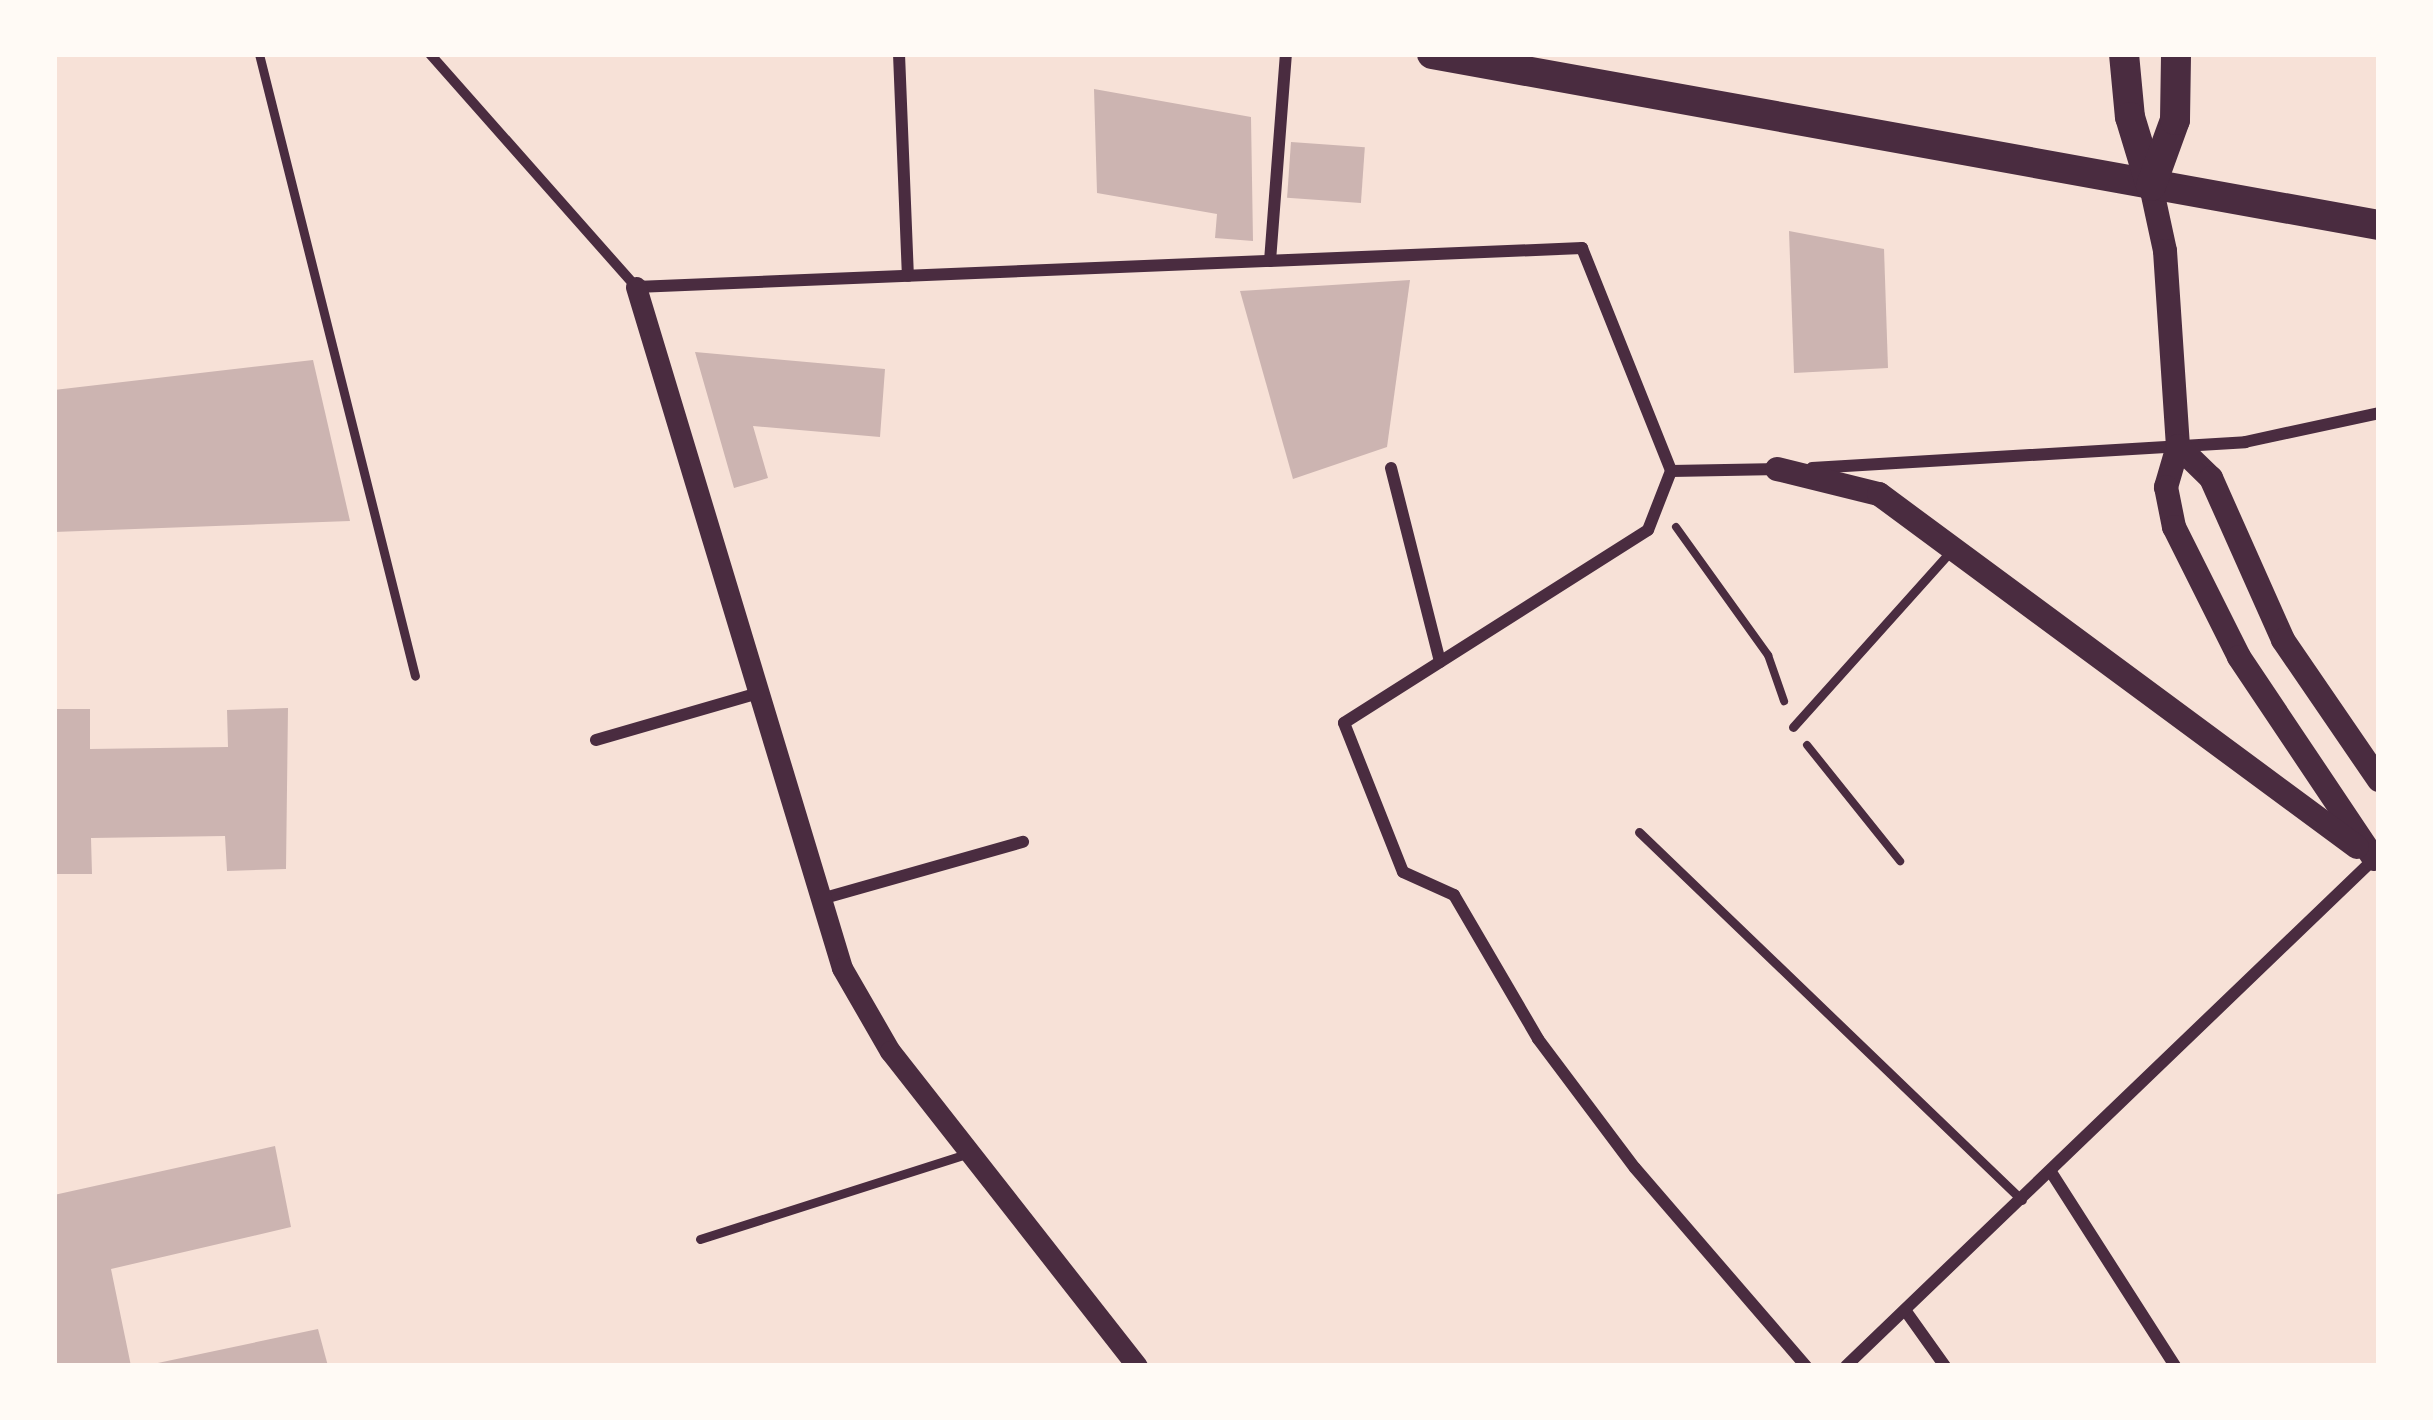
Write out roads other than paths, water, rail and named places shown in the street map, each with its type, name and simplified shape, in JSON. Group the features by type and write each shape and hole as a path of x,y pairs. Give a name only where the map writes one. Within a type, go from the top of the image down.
{"main road":[{"path":"1432,54 2379,225"},
{"path":"2124,54 2130,116 2165,251 2178,446 2166,487 2192,571 2376,862"},
{"path":"2151,186 2175,120 2176,54"},
{"path":"2178,446 2211,478 2283,640 2379,780"},
{"path":"1777,470 1879,494 2376,862"}],"street":[{"path":"430,54 636,287 842,968 890,1051 1137,1366"},
{"path":"899,54 908,276"},
{"path":"1270,261 1286,54"},
{"path":"636,287 1582,248 1671,471 1648,530 1344,723 1403,872 1454,895 1552,1058 1635,1168 1806,1366"},
{"path":"1671,471 1777,470 2245,442 2379,413"},
{"path":"1391,468 1440,662"},
{"path":"596,740 758,692"},
{"path":"821,898 1023,842"},
{"path":"1846,1366 2376,862"},
{"path":"2051,1172 2175,1366"},
{"path":"1905,1310 1945,1366"}],"lane":[{"path":"259,54 415,676"},
{"path":"1793,728 1954,548"},
{"path":"1639,832 2022,1201"},
{"path":"700,1239 970,1153"}]}
